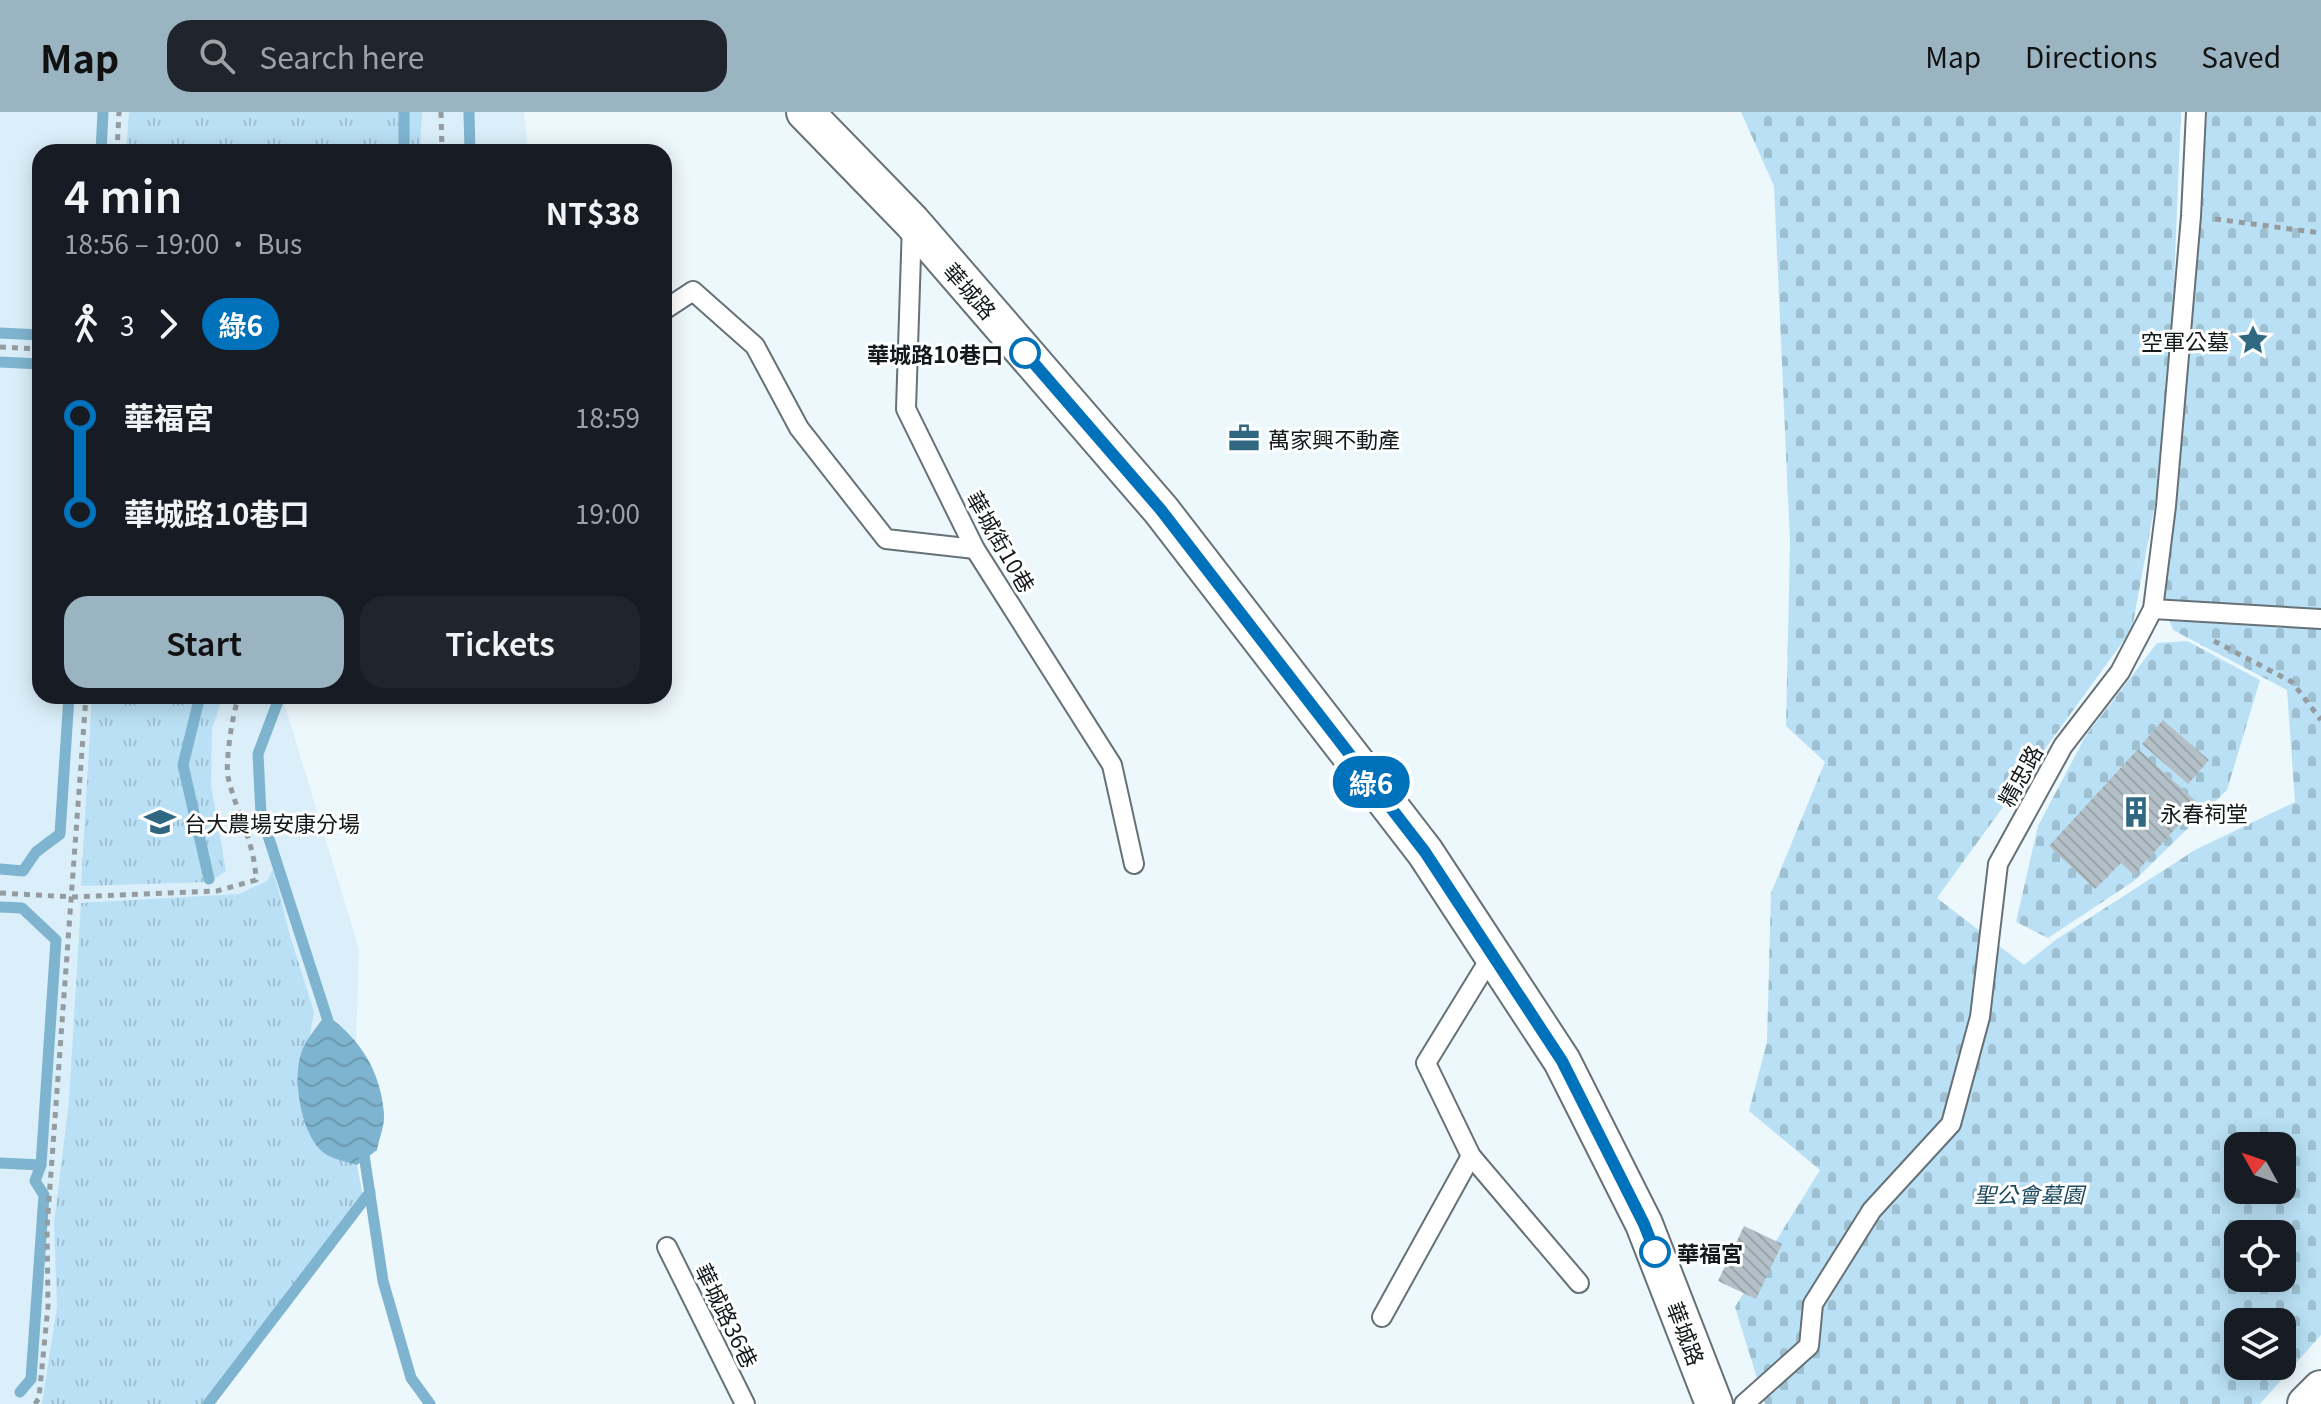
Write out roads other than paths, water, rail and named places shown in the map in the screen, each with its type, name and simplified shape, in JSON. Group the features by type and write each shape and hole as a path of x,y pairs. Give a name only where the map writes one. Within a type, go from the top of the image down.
{"street":[{"name":"華城路","path":"805,112 912,222 1161,510 1425,852 1562,1061 1644,1224 1714,1404"},
{"path":"2306,1404 2321,1389"}],"lane":[{"name":"精忠路","path":"1744,1404 1809,1346 1813,1304 1872,1210 1951,1124 1980,1017 1998,864 2063,746 2120,672 2153,609 2166,506 2191,216 2196,112"},
{"name":"華城街10巷","path":"912,222 906,409 975,549 1112,765 1134,864"},
{"path":"672,305 693,291 755,346 799,428 886,539 975,549"},
{"path":"2153,609 2321,619"},
{"path":"1491,957 1426,1063 1471,1156 1579,1283"},
{"path":"1382,1317 1471,1156"},
{"name":"華城路36巷","path":"667,1247 745,1404"}],"water":[{"path":"326,1015 349,1034 367,1057 382,1099 384,1118 377,1150 357,1165 331,1157 318,1148 306,1125 299,1096 298,1068 302,1051"}],"waterway":[{"path":"101,144 103,112"},
{"path":"404,112 404,144"},
{"path":"469,112 470,144"},
{"path":"0,333 32,335"},
{"path":"0,362 32,364"},
{"path":"0,869 23,871 36,852 60,834 68,704"},
{"path":"198,704 183,765 209,879"},
{"path":"277,704 258,754 261,814 330,1027"},
{"path":"0,907 22,908 56,940 41,1165 0,1163"},
{"path":"363,1148 383,1281 411,1378 430,1404"},
{"path":"20,1392 31,1379 44,1195 35,1181 41,1165"},
{"path":"208,1404 370,1192"}],"place":[{"name":"空軍公墓","path":"2253,340"},
{"name":"華城路10巷口","path":"1025,353"},
{"name":"萬家興不動產","path":"1244,438"},
{"name":"永春祠堂","path":"2136,812"},
{"name":"台大農場安康分場","path":"160,822"},
{"name":"華福宮","path":"1655,1252"}],"park label":[{"name":"聖公會墓園","path":"2029,1193"}]}
